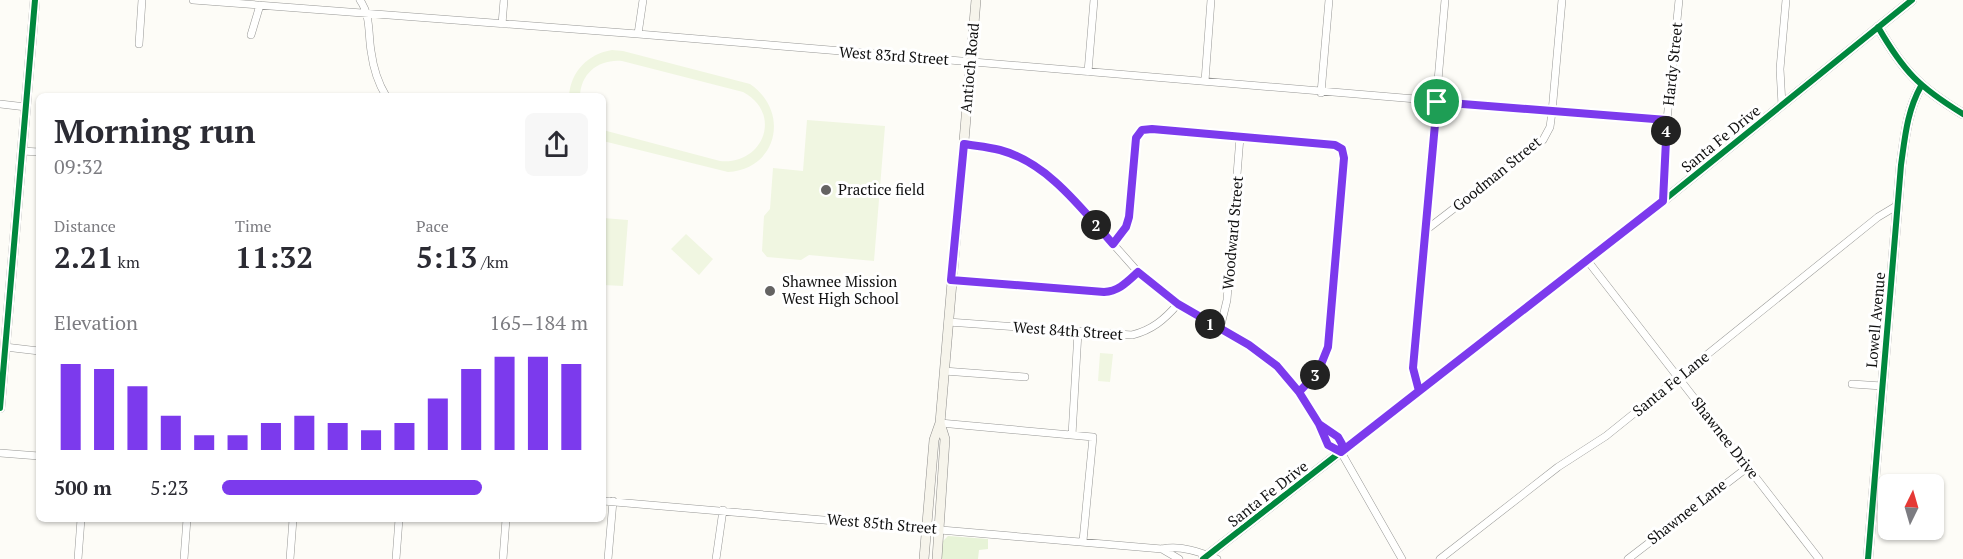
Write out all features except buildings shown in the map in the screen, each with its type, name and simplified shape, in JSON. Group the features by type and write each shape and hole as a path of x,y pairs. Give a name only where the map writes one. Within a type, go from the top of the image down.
{"main road":[{"path":"0,408 34,0"},
{"name":"Antioch Road","path":"924,559 934,440 940,423 976,0"},
{"name":"Santa Fe Drive","path":"1209,558 1663,201 1912,0"},
{"path":"1878,27 1893,53 1922,86 1963,114"},
{"name":"Lowell Avenue","path":"1868,559 1898,204 1908,118 1922,86"},
{"name":"Antioch Road","path":"937,559 945,439 940,423"}],"street":[{"path":"139,44 142,0"},
{"name":"West 83rd Street","path":"193,0 638,34 1205,81 1321,93 1667,120"},
{"path":"360,0 367,13 371,52 383,93"},
{"path":"502,24 504,0"},
{"path":"638,34 643,0"},
{"path":"1088,72 1094,0"},
{"path":"1205,81 1211,0"},
{"path":"1321,93 1329,0"},
{"path":"1419,391 1413,368 1445,0"},
{"name":"Goodman Street","path":"1426,230 1543,140 1550,127 1562,0"},
{"name":"Hardy Street","path":"1663,201 1667,120 1678,0"},
{"path":"1782,105 1780,69 1786,0"},
{"path":"251,35 260,5"},
{"path":"0,104 26,106"},
{"path":"1113,244 1126,227 1129,217 1136,138 1142,130 1307,142 1335,145 1342,149 1344,158 1328,347 1318,372 1299,392"},
{"name":"Woodward Street","path":"1220,329 1227,300 1240,137"},
{"path":"964,144 1002,150 1045,173 1074,200 1138,272 1178,304 1261,352 1277,366 1299,392 1319,424 1328,445 1341,452 1402,559"},
{"path":"22,151 36,152"},
{"name":"Santa Fe Lane","path":"1440,559 1558,467 1606,436 1878,217 1898,204"},
{"name":"Shawnee Drive","path":"1587,260 1819,559"},
{"path":"951,280 1104,292 1113,291 1125,285 1138,272"},
{"name":"West 84th Street","path":"948,322 1119,335 1144,332 1165,318 1178,304"},
{"path":"1072,435 1078,332"},
{"path":"5,347 36,351"},
{"path":"944,371 1025,377"},
{"path":"1852,384 1882,386"},
{"path":"940,423 1093,437 1083,541"},
{"path":"1319,424 1338,437 1342,444 1341,452"},
{"path":"0,453 36,456"},
{"name":"Shawnee Lane","path":"1628,559 1748,467"},
{"name":"West 85th Street","path":"606,501 1162,549 1171,547 1185,549 1209,558"},
{"path":"608,559 613,501"},
{"path":"716,559 723,510"},
{"path":"78,559 81,522"},
{"path":"184,559 187,522"},
{"path":"290,559 293,522"},
{"path":"396,559 399,522"},
{"path":"503,559 506,522"},
{"name":"West 85th Street","path":"1162,549 1179,559"}],"green space":[{"path":"623,51 750,84 763,95 774,123 773,137 767,150 758,161 745,168 728,172 606,142 606,131 720,161 735,160 748,155 757,146 763,136 765,124 762,112 755,101 743,92 622,61 599,65 588,74 580,93 569,93 573,79 582,65 603,52"},
{"name":"Practice field","path":"807,120 885,126 874,261 809,255 801,260 767,257 762,251 764,216 770,209 773,168 803,171"},
{"path":"606,218 628,220 623,286 606,285"},
{"path":"686,234 713,259 699,275 671,249"},
{"path":"1100,353 1113,354 1110,382 1098,381"},
{"path":"948,536 988,539 988,549 979,550 978,559 940,559 942,542"}],"cycle path":[{"path":"0,408 35,0"},
{"path":"1203,559 1663,201 1912,0"},
{"path":"1878,27 1896,56 1914,77 1963,114"},
{"path":"1868,559 1901,165 1905,134 1916,95 1921,86"}],"place":[{"name":"Practice field","path":"826,190"},
{"name":"Shawnee Mission West High School","path":"770,291"}],"route":[{"path":"1437,102 1413,368 1419,391 1341,452 1328,445 1319,424 1299,392 1277,366 1261,352 1170,299 1138,272 1125,285 1113,291 1104,292 951,280 964,144 1002,150 1045,173 1074,200 1113,244 1126,227 1129,217 1136,138 1142,130 1335,145 1342,149 1344,158 1328,347 1318,372 1299,392 1319,424 1338,437 1342,444 1341,452 1663,201 1667,120 1437,102"}]}
